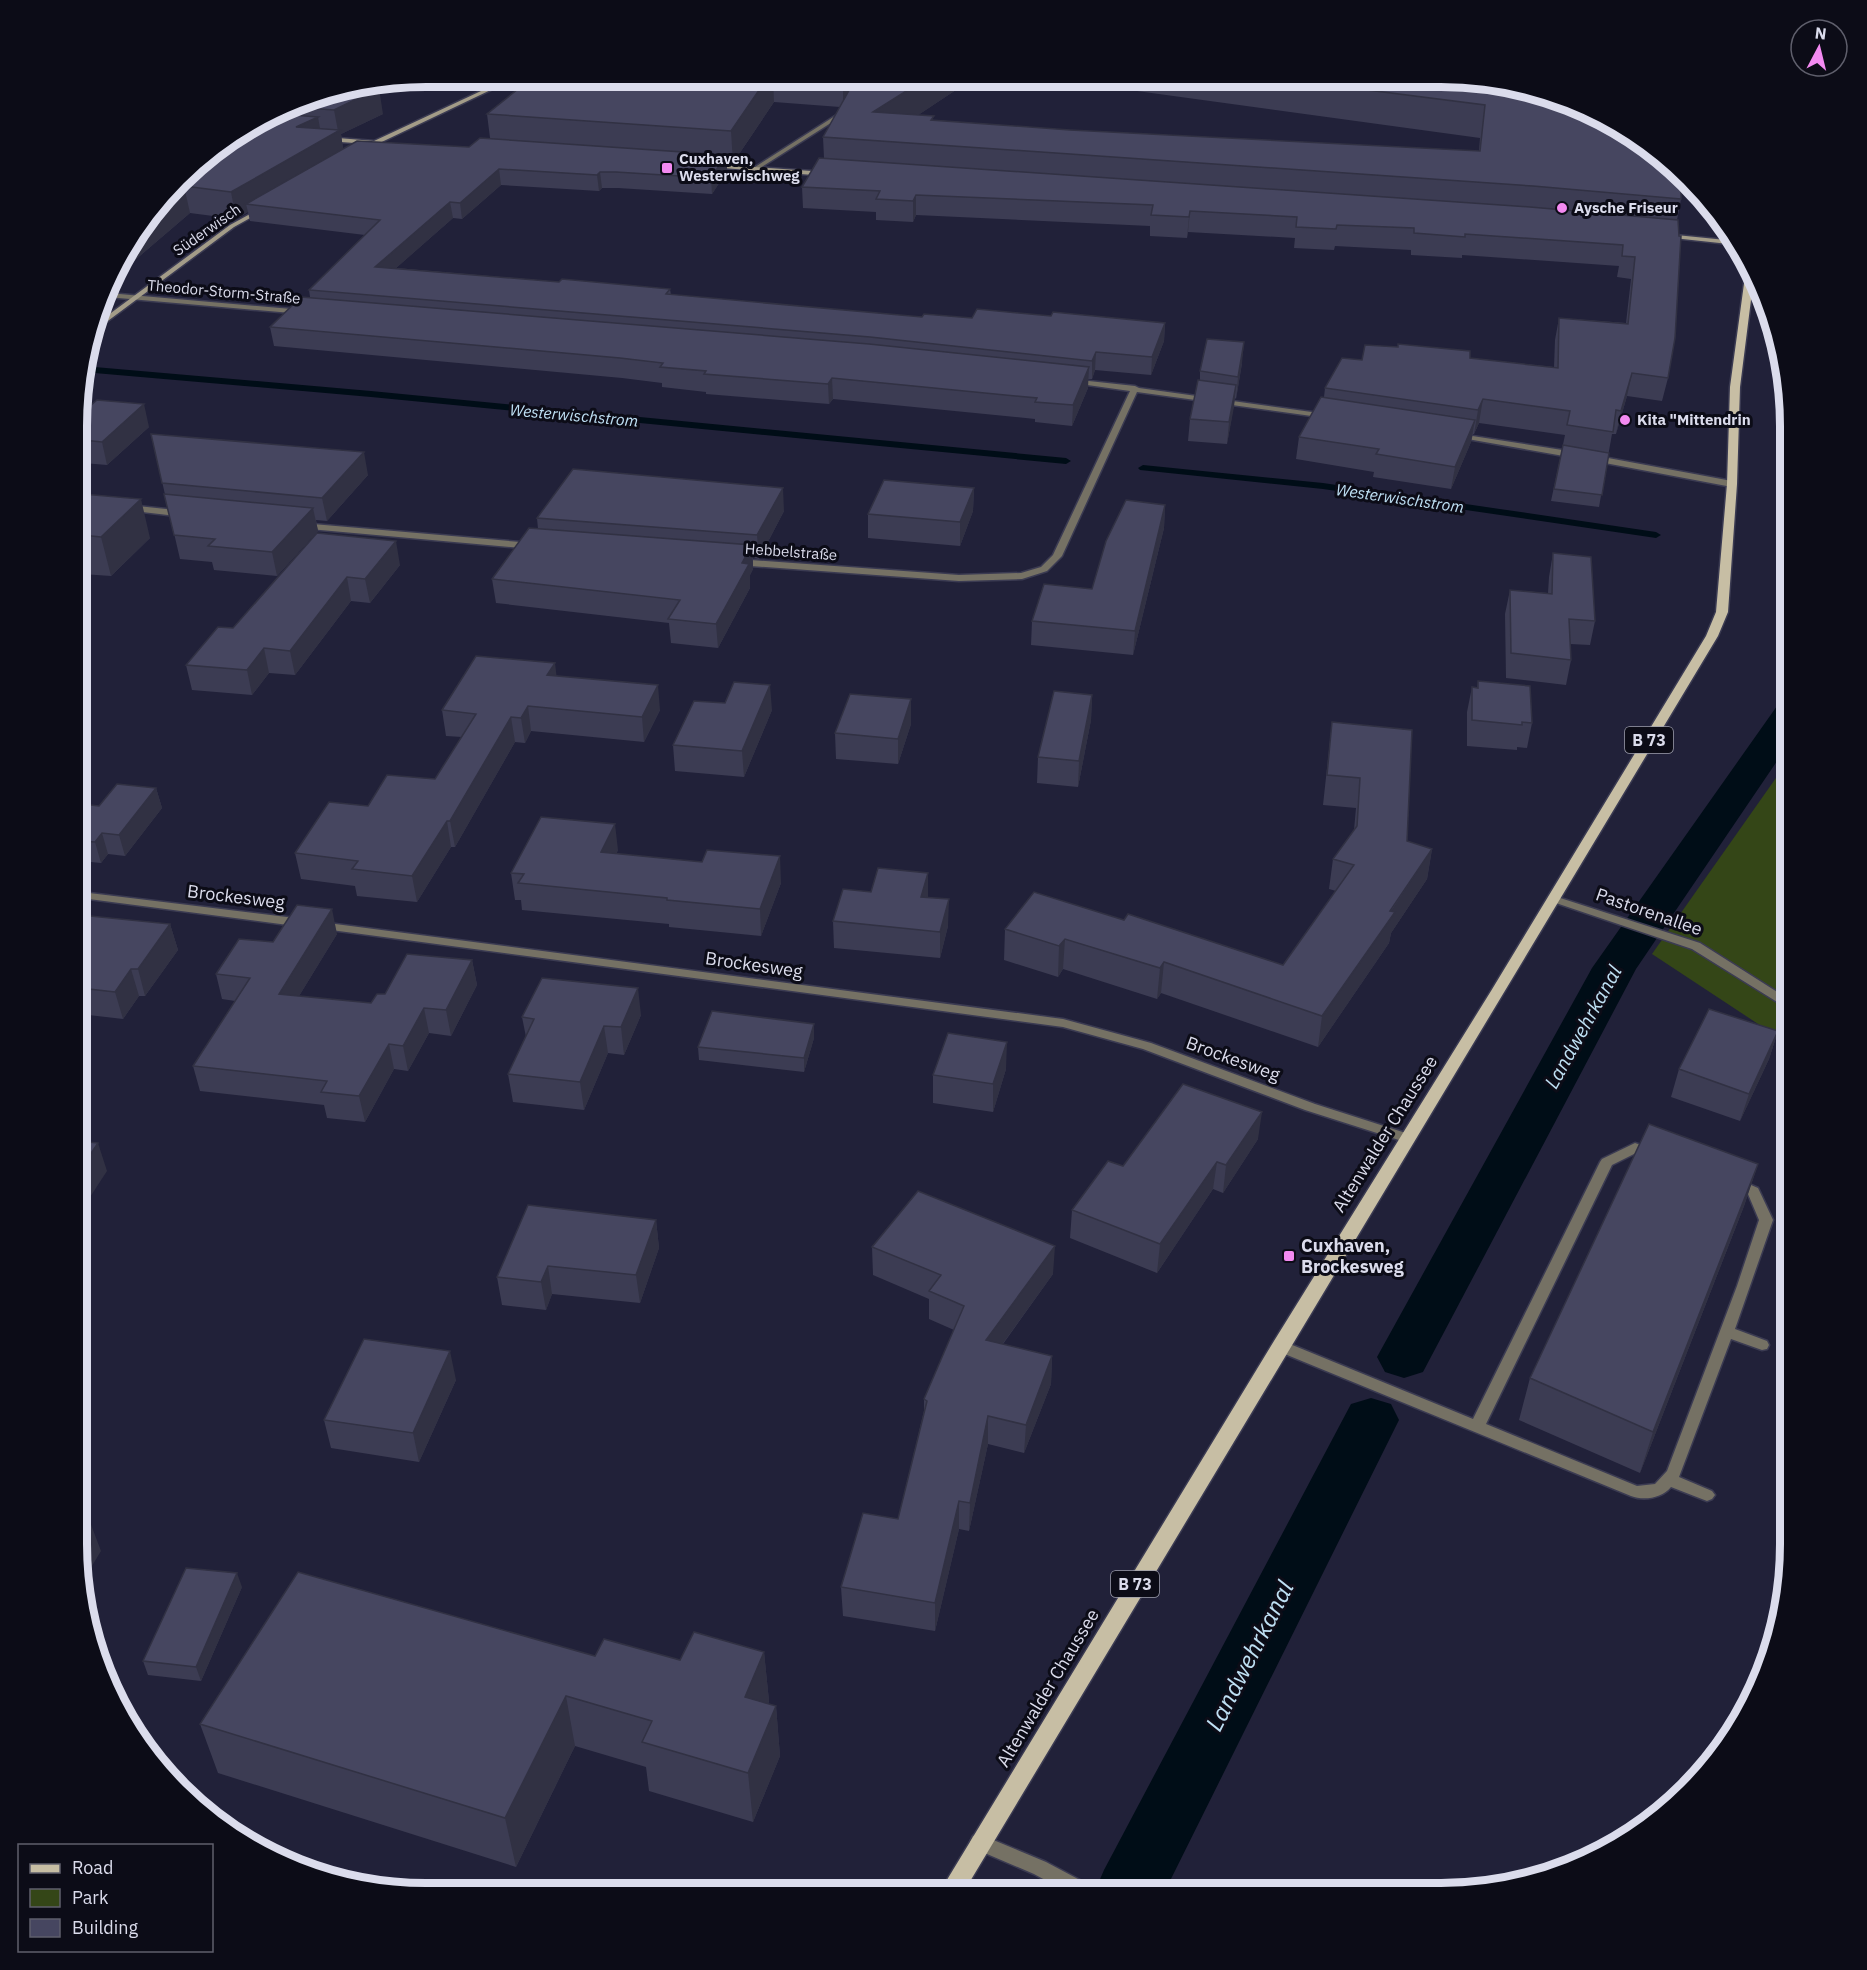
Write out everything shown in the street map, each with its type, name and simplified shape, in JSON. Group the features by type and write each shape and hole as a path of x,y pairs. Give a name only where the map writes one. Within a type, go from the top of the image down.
{"main road":[{"name":"B 73","path":"1731,484 1735,387 1748,283"},
{"name":"Altenwalder Chaussee","path":"956,1883 1712,636 1722,612 1731,484"}],"street":[{"path":"357,152 494,87"},
{"path":"755,169 855,105"},
{"path":"321,139 394,144"},
{"path":"708,166 837,175"},
{"name":"Süderwisch","path":"104,322 232,226 268,206"},
{"path":"1660,236 1726,242"},
{"name":"Theodor-Storm-Straße","path":"113,296 314,313"},
{"path":"1065,380 1335,417"},
{"name":"Hebbelstraße","path":"727,561 959,578 1022,576 1044,569 1057,556 1135,388"},
{"path":"1449,434 1675,472 1731,484"},
{"path":"117,507 198,515"},
{"path":"290,525 544,548"},
{"name":"Brockesweg","path":"87,896 1063,1023 1147,1046 1310,1107 1407,1138"},
{"name":"Pastorenallee","path":"1554,899 1696,946 1780,1000"},
{"path":"1477,1427 1607,1162 1635,1148 1669,1159"},
{"path":"1280,1346 1636,1492 1659,1490 1673,1474 1766,1220 1754,1191 1725,1178"},
{"path":"1726,1332 1762,1345"},
{"path":"1668,1479 1707,1495"},
{"path":"979,1842 1040,1868 1068,1883"}],"green space":[{"path":"1780,772 1780,1038 1652,954"}],"building":[{"path":"521,87 761,87 731,131 487,114"},
{"path":"851,87 913,87 873,112 934,116 931,120 1070,130 1480,151 1485,105 1344,87 1464,88 1507,94 1550,105 1611,132 1648,157 1681,186 1681,199 1533,186 823,137"},
{"path":"371,92 334,110 309,108"},
{"path":"292,115 318,117 296,127 340,130 231,192 186,186 237,144"},
{"path":"480,138 726,155 711,178 616,172 600,172 597,175 499,169 460,203 450,202 375,267 559,282 562,279 670,289 666,294 922,317 924,314 972,318 977,309 1051,316 1053,312 1165,323 1152,357 1096,352 1092,361 870,337 309,290 380,220 246,204 357,141 469,147"},
{"path":"819,158 1530,207 1678,220 1679,236 1681,236 1675,338 1668,378 1632,373 1621,411 1616,410 1613,432 1567,425 1570,411 1483,399 1478,410 1325,388 1342,358 1362,360 1365,345 1398,347 1398,344 1470,351 1470,358 1558,368 1559,318 1628,324 1635,257 1622,256 1623,245 1465,234 1465,237 1414,233 1414,228 1337,225 1336,229 1296,227 1297,217 1190,211 1189,217 1151,215 1153,205 916,195 913,201 876,199 880,191 802,187"},
{"path":"301,297 869,344 1089,367 1073,405 1035,402 1037,398 832,378 828,384 704,374 706,371 660,367 663,363 620,358 270,327"},
{"path":"1207,339 1244,342 1238,377 1200,371"},
{"path":"1198,380 1236,385 1229,422 1190,419"},
{"path":"1321,397 1475,420 1455,467 1376,454 1379,449 1299,437"},
{"path":"97,400 144,404 102,442 87,440 88,408"},
{"path":"151,434 364,452 322,498 162,483"},
{"path":"1563,445 1609,453 1602,495 1554,489"},
{"path":"573,469 783,488 757,535 537,518"},
{"path":"884,480 974,488 960,522 868,514"},
{"path":"87,494 141,499 101,537 87,536"},
{"path":"164,494 313,508 272,552 208,546 215,539 174,535"},
{"path":"1126,500 1165,505 1135,631 1032,621 1044,584 1092,589 1106,541"},
{"path":"529,528 752,545 742,563 749,564 716,624 668,619 680,600 492,579"},
{"path":"317,533 396,541 365,579 347,577 290,651 264,648 247,670 186,665 218,627 233,628"},
{"path":"1553,553 1591,557 1595,621 1569,619 1571,660 1511,653 1510,590 1552,594"},
{"path":"476,656 555,663 547,675 658,685 642,717 528,706 521,718 511,717 450,821 447,821 412,876 352,869 358,861 295,853 329,802 368,806 387,775 435,779 476,714 442,710"},
{"path":"1478,681 1530,686 1532,723 1522,722 1522,725 1472,720 1472,687 1478,688"},
{"path":"734,682 770,685 742,751 673,745 694,701 725,703"},
{"path":"1054,691 1092,695 1079,761 1038,757"},
{"path":"850,694 911,699 898,739 835,733"},
{"path":"1332,722 1412,730 1407,841 1432,849 1390,911 1395,912 1322,1016 1164,962 1160,968 1065,939 1059,946 1005,929 1034,892 1124,920 1128,914 1283,965 1354,865 1333,859 1357,826 1360,778 1327,775"},
{"path":"117,784 156,788 119,835 102,833 95,842 87,841 87,805 99,806"},
{"path":"541,817 615,824 601,852 702,862 707,850 780,856 760,909 518,883 524,874 511,873"},
{"path":"878,868 928,873 921,897 949,899 940,932 833,921 843,889 871,892"},
{"path":"297,905 332,909 279,994 371,1003 377,994 385,994 407,954 472,960 446,1010 424,1008 403,1046 389,1044 359,1096 321,1092 327,1081 193,1066 250,978 216,974 239,939 273,942"},
{"path":"87,916 170,924 138,969 131,969 115,992 87,989"},
{"path":"542,978 638,988 621,1027 604,1026 580,1082 508,1074 534,1019 522,1017"},
{"path":"1709,1009 1778,1031 1749,1094 1679,1069"},
{"path":"712,1011 814,1024 804,1058 698,1047"},
{"path":"948,1033 1007,1042 993,1084 933,1075"},
{"path":"1183,1084 1262,1112 1226,1165 1217,1162 1160,1244 1072,1210 1108,1161 1123,1166"},
{"path":"1649,1124 1758,1164 1653,1432 1530,1378"},
{"path":"87,1142 98,1143 87,1159"},
{"path":"918,1191 1055,1246 986,1340 1052,1356 1026,1425 988,1416 970,1503 959,1501 935,1603 841,1587 863,1513 898,1519 927,1401 924,1399 964,1306 929,1291 941,1275 872,1247"},
{"path":"528,1205 656,1220 636,1275 548,1266 541,1282 497,1277"},
{"path":"364,1339 450,1351 413,1433 324,1420"},
{"path":"186,1568 237,1573 196,1667 143,1661"},
{"path":"298,1572 595,1656 604,1639 680,1660 694,1632 764,1652 745,1697 776,1706 748,1773 642,1742 652,1721 566,1696 505,1818 200,1724"}],"waterway":[{"name":"Westerwischstrom","path":"92,370 371,394 1066,461"},
{"name":"Westerwischstrom","path":"1143,468 1323,486 1656,535"},
{"name":"Landwehrkanal","path":"1404,1357 1614,968 1780,728"},
{"name":"Landwehrkanal","path":"1133,1883 1371,1420"}],"place":[{"name":"Cuxhaven, Westerwischweg","path":"667,168"},
{"name":"Aysche Friseur","path":"1562,208"},
{"name":"Kita \"Mittendrin","path":"1625,420"},
{"name":"Cuxhaven, Brockesweg","path":"1289,1256"}]}
